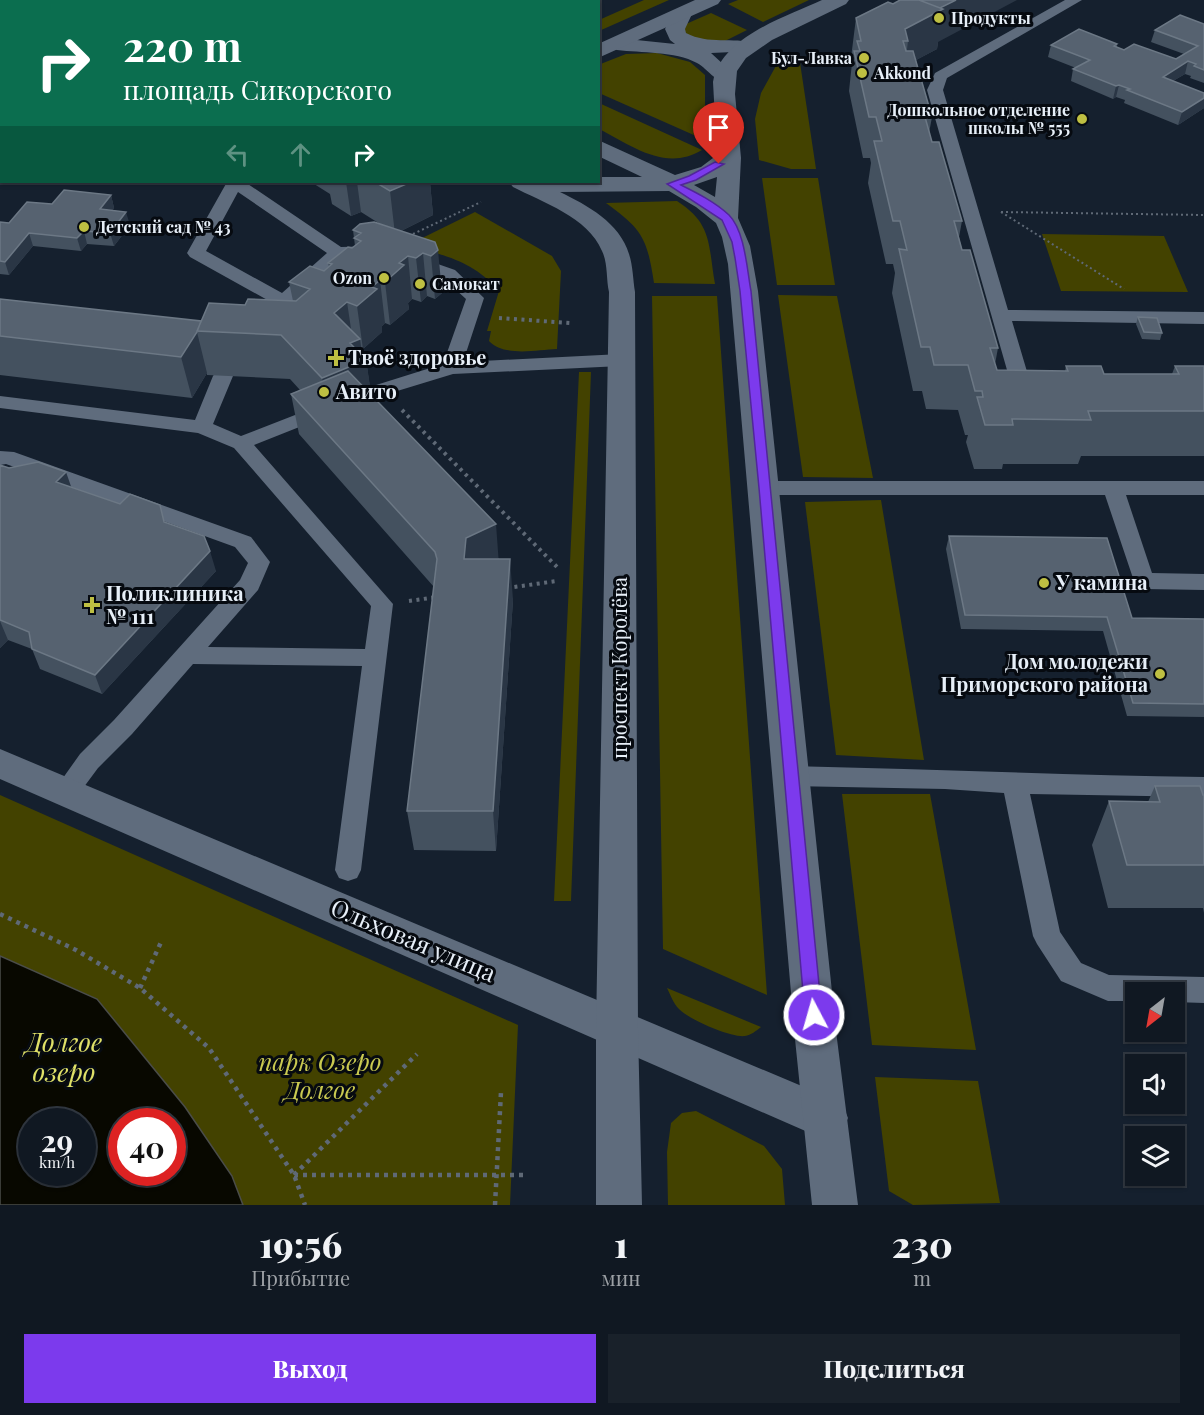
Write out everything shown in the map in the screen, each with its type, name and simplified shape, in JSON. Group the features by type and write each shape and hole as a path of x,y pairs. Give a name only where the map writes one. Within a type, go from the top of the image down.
{"street":[{"path":"608,48 711,0"},
{"path":"835,1205 790,776 745,291 737,242 726,218 729,157 725,76 730,62 748,47 839,0"},
{"path":"682,14 675,29 677,36 688,43 703,47 748,47"},
{"path":"608,48 647,45 685,52 704,58 725,76"},
{"path":"600,148 698,198 726,218"},
{"path":"542,183 563,185 672,184 709,172 729,157"},
{"name":"проспект Королёва","path":"523,183 581,214 600,228 615,250 621,292 617,1029 619,1205"},
{"name":"Ольховая улица","path":"0,763 826,1118"}],"lane":[{"path":"1046,391 1023,391 935,90 940,76 1075,0"},
{"path":"234,183 195,254 282,300"},
{"path":"236,183 338,253 388,251 449,274 465,286 475,298 451,368"},
{"path":"251,330 282,300 338,253"},
{"path":"1002,315 1204,318"},
{"path":"373,392 451,368 621,360"},
{"path":"202,427 223,376"},
{"path":"0,402 202,427 242,442 382,604 348,870"},
{"path":"242,442 320,412"},
{"path":"0,458 7,457 243,542 259,562 250,584 123,727 89,761 66,792"},
{"path":"765,488 1204,488"},
{"path":"1113,488 1144,581 1204,582"},
{"path":"188,655 375,658"},
{"path":"790,776 945,779 1015,784 1204,787"},
{"path":"1015,784 1047,936 1071,972 1108,988 1204,990"}],"path":[{"path":"388,251 481,202"},
{"path":"971,211 1204,215"},
{"path":"1000,212 1149,304 1155,318"},
{"path":"471,315 570,323"},
{"path":"373,392 557,567"},
{"path":"501,588 556,581"},
{"path":"0,914 76,950 140,988 209,1048 294,1175 305,1205"},
{"path":"140,988 162,940"},
{"path":"294,1175 417,1054"},
{"path":"495,1205 501,1092"},
{"path":"294,1175 527,1175"}],"green space":[{"path":"644,0 669,0 600,31 600,20"},
{"path":"738,0 809,0 763,22 728,4"},
{"path":"711,13 747,30 725,41 692,39 682,29 686,24"},
{"path":"657,53 690,62 705,75 705,140 600,93 600,64 626,54"},
{"path":"783,53 799,56 816,169 791,169 759,160 755,119 761,93"},
{"path":"600,104 702,150 689,156 662,158 637,149 600,130"},
{"path":"762,178 818,178 835,285 777,285"},
{"path":"677,201 697,218 703,227 707,236 715,284 654,283 649,255 641,236 636,228 606,203"},
{"path":"475,212 552,256 561,271 557,349 512,351 495,346 489,341 491,331 487,331 499,291 479,272 457,260 408,245"},
{"path":"1042,234 1164,236 1188,292 1061,291"},
{"path":"778,295 837,296 873,478 803,477"},
{"path":"652,296 717,296 767,995 663,949"},
{"path":"579,372 591,372 571,901 554,901"},
{"path":"881,500 924,760 836,755 805,502"},
{"path":"842,794 930,794 976,1050 872,1045"},
{"name":"парк Озеро Долгое","path":"0,795 518,1025 510,1205 243,1205 232,1176 186,1108 97,999 0,956"},
{"path":"667,988 761,1027 751,1034 739,1036 710,1027 679,1009"},
{"path":"875,1077 978,1081 1000,1203 913,1205 889,1191"},
{"path":"696,1111 764,1146 782,1169 785,1205 668,1205 667,1152 671,1123 682,1113"}],"water":[{"name":"Долгое озеро","path":"0,956 97,999 186,1108 108,1108 108,1186 186,1186 186,1108 232,1176 243,1205 0,1205"}],"building":[{"path":"900,0 919,0 943,9 905,29 908,41 903,41 906,51 913,51 932,117 925,117 932,142 939,142 962,221 954,221 962,250 970,250 998,348 990,348 997,370 1068,371 1066,366 1101,366 1104,374 1179,374 1175,366 1204,366 1204,411 1088,411 1091,420 1012,419 1013,425 985,425 977,397 983,397 982,391 975,391 968,365 934,365 930,347 921,347 899,249 907,250 900,221 893,221 874,141 882,141 876,117 869,117 854,51 860,51 857,41 861,41 856,18 888,2 893,4"},
{"path":"919,0 956,0 940,8"},
{"path":"1180,15 1204,24 1204,70 1188,61 1163,77 1204,93 1204,98 1182,112 1127,90 1130,89 1116,86 1073,69 1090,60 1051,45 1079,29 1117,44 1114,46 1124,50 1134,44 1176,59 1198,46 1155,30"},
{"path":"377,183 409,183 390,191"},
{"path":"64,190 111,195 100,209 126,212 110,233 84,231 77,238 29,233 5,262 0,261 0,222 9,223 27,202 52,204"},
{"path":"374,222 435,242 438,250 431,256 423,253 416,258 408,256 399,263 404,265 385,282 380,280 372,287 377,289 357,306 347,302 334,313 360,339 350,343 366,360 322,378 281,335 197,331 209,303 245,305 248,299 296,301 310,289 289,282 310,266 324,271 332,264 328,263 348,247 352,248 361,241 354,238 361,233 353,230 360,224"},
{"path":"0,299 201,321 197,332 181,357 0,336"},
{"path":"1138,317 1157,318 1162,333 1144,332"},
{"path":"348,371 496,524 466,538 464,559 510,559 493,811 407,811 437,559 435,552 291,394"},
{"name":"Поликлиника № 111","path":"38,462 66,472 56,482 120,504 130,494 160,505 164,522 204,536 210,551 95,675 32,649 29,632 0,620 0,465 9,468"},
{"path":"949,536 1107,538 1132,618 1204,619 1204,704 1133,703 1107,617 965,615"},
{"path":"1155,786 1200,786 1204,795 1204,865 1127,865 1109,801 1160,802"}],"place":[{"name":"Продукты","path":"939,18"},
{"name":"Бул-Лавка","path":"864,58"},
{"name":"Akkond","path":"862,73"},
{"name":"Дошкольное отделение школы № 555","path":"1082,119"},
{"name":"Детский сад № 43","path":"84,227"},
{"name":"Ozon","path":"384,278"},
{"name":"Самокат","path":"420,284"},
{"name":"Твоё здоровье","path":"336,358"},
{"name":"Авито","path":"324,392"},
{"name":"У камина","path":"1044,583"},
{"name":"Поликлиника № 111","path":"92,605"},
{"name":"Дом молодежи Приморского района","path":"1160,674"}],"route":[{"path":"719,164 709,172 672,184 698,198 726,218 737,242 740,258 765,488 814,1015"}]}
